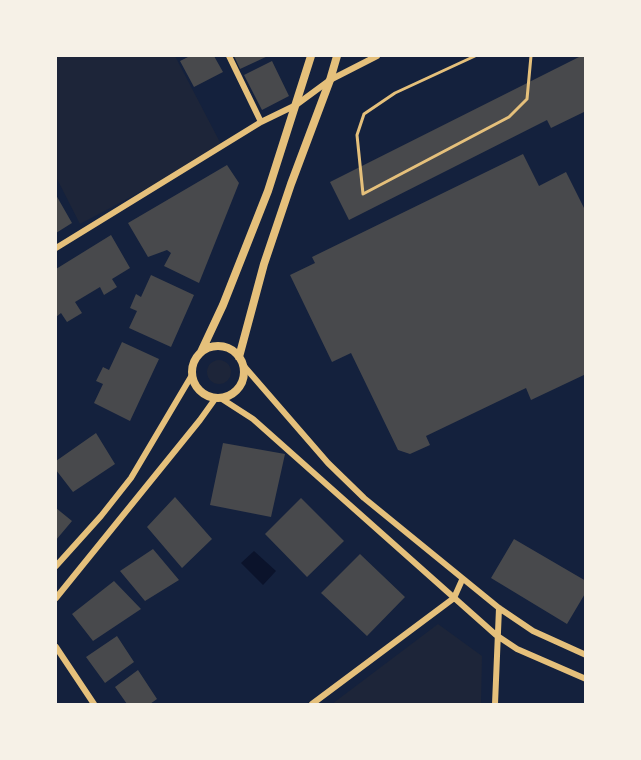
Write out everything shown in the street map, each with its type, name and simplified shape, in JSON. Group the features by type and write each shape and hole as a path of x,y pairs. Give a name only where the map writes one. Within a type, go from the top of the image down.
{"street":[{"path":"229,56 261,122"},
{"path":"56,566 101,516 131,478 192,375 195,358 201,352 223,305 268,191 311,56"},
{"path":"56,598 218,399 238,389 244,377 241,361 264,264 337,56"},
{"path":"56,248 261,122 296,105 330,81 376,56"},
{"path":"201,352 217,346 233,351 328,463 364,498 499,608 533,631 585,655"},
{"path":"192,375 199,391 253,419 496,635 518,649 585,678"},
{"path":"312,705 454,597 462,580"},
{"path":"495,705 496,635 499,608"},
{"path":"56,647 94,705"}],"lane":[{"path":"476,56 395,93 364,114 357,135 363,194 509,117 527,99 531,56"}],"shaded area":[{"path":"56,56 175,56 223,148 80,224 56,177"},
{"path":"214,360 224,360 231,367 231,377 224,384 214,384 207,377 207,367"},
{"path":"254,551 276,571 263,585 241,563"},
{"path":"438,624 482,656 481,704 332,704"}],"building":[{"path":"190,56 214,56 223,72 194,87 180,61"},
{"path":"234,56 268,56 240,69"},
{"path":"581,56 586,56 586,111 551,128 547,120 349,220 330,182"},
{"path":"272,61 289,96 262,110 244,75"},
{"path":"523,154 539,186 566,172 586,212 586,374 531,400 526,388 426,436 430,445 410,454 398,450 351,353 332,362 290,275 315,263 312,257"},
{"path":"227,165 239,183 199,283 164,266 171,253 167,250 148,257 128,223"},
{"path":"56,195 72,223 56,233"},
{"path":"111,235 130,268 112,279 117,287 104,295 100,287 75,302 82,313 67,322 61,313 56,317 56,269"},
{"path":"151,275 194,295 171,347 129,328 137,311 130,308 136,294 141,297"},
{"path":"122,342 159,359 130,421 94,403 103,384 96,381 103,367 109,370"},
{"path":"96,433 115,464 73,492 56,470 56,461"},
{"path":"223,443 285,454 271,517 210,505"},
{"path":"175,497 212,539 182,568 147,527"},
{"path":"301,498 344,541 307,577 265,534"},
{"path":"56,508 72,521 56,540"},
{"path":"514,539 586,581 586,592 567,624 491,578"},
{"path":"153,549 179,580 145,601 120,571"},
{"path":"360,554 405,597 367,636 321,593"},
{"path":"114,581 141,609 93,641 72,614"},
{"path":"117,636 134,662 105,683 86,657"},
{"path":"138,670 157,699 150,704 127,704 115,687"}]}
